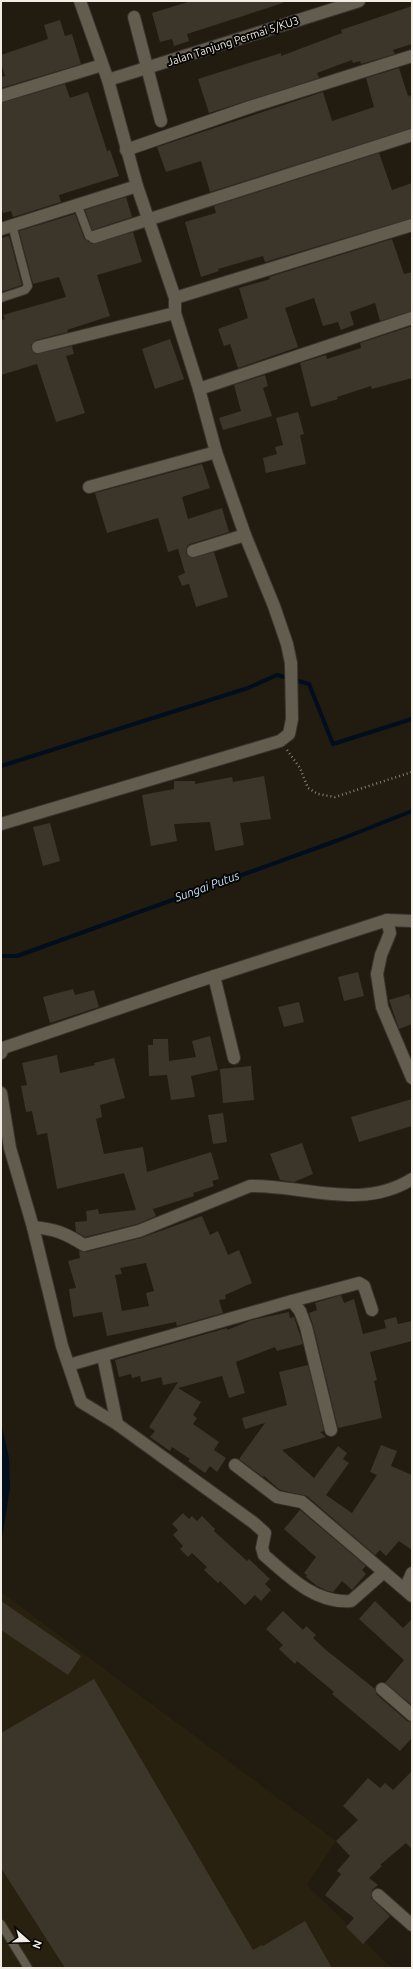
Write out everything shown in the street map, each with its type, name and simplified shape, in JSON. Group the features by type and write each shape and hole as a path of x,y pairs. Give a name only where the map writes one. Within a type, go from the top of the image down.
{"street":[{"path":"1,824 280,741 289,734 292,719 291,662 287,644 274,606 244,535 216,452 199,389 175,313 175,298 136,186 108,80 80,1"},
{"name":"Jalan Tanjung Permai 5/KU3","path":"108,80 359,1"},
{"path":"134,17 160,121"},
{"path":"126,150 250,107 412,56"},
{"path":"1,96 102,65"},
{"path":"94,237 412,134"},
{"path":"7,227 136,186"},
{"path":"175,298 412,225"},
{"path":"38,347 175,313"},
{"path":"199,389 412,318"},
{"path":"88,486 216,452"},
{"path":"193,551 244,535"},
{"path":"2,1049 214,976 387,920 412,920"},
{"path":"387,920 390,933 381,955 377,974 382,1007 412,1078"},
{"path":"214,976 234,1058"},
{"path":"1,1093 10,1148 33,1227 62,1346 81,1402 117,1424 265,1533 262,1548 264,1556 298,1585 330,1600 351,1602 384,1572"},
{"path":"33,1227 67,1234 84,1245 139,1231 250,1186 265,1186 340,1196 371,1195 402,1185 412,1179"},
{"path":"69,1366 359,1283 364,1286 372,1310"},
{"path":"292,1301 300,1311 306,1327 331,1430"},
{"path":"103,1356 117,1424"},
{"path":"235,1465 277,1497 302,1502 409,1592 412,1573"},
{"path":"382,1689 412,1714"},
{"path":"378,1895 412,1925"}],"lane":[{"path":"77,204 88,236 94,237"},
{"path":"1,298 25,290 28,286 7,227"},
{"path":"1,1924 28,1968"}],"path":[{"path":"280,741 300,768 308,788 318,794 335,797 412,772"}],"shaded area":[{"path":"1,1592 336,1841 307,1885 392,1968 1,1968"}],"water":[{"path":"1,1422 9,1458 10,1487 1,1545"}],"building":[{"path":"191,1 283,1 283,3 187,34 189,41 174,46 172,39 160,42 152,13"},
{"path":"412,6 412,44 393,50 395,54 361,64 360,61 353,63 352,60 317,73 319,78 209,113 198,79 281,53 281,56 342,33 341,30"},
{"path":"60,20 65,36 72,34 81,64 1,88 1,77 5,76 1,63 1,55 48,39 44,25"},
{"path":"399,68 408,96 410,95 412,101 412,128 210,192 201,161 166,172 157,147 323,92 332,121 374,107 366,78"},
{"path":"65,84 70,98 88,92 107,151 110,150 119,176 59,195 61,202 13,217 11,211 3,213 1,206 1,103"},
{"path":"379,153 392,190 412,183 412,218 265,262 263,256 218,269 219,271 201,277 185,222 216,213 214,206"},
{"path":"126,197 132,217 92,230 85,210"},
{"path":"75,214 84,238 92,244 133,232 142,262 97,275 110,316 67,330 68,332 36,340 31,345 31,349 36,354 72,346 74,354 66,356 85,413 56,422 37,364 1,375 1,320 5,319 3,315 66,297 59,277 33,284 19,231"},
{"path":"9,236 22,285 1,292 1,238"},
{"path":"392,239 404,274 412,272 412,311 380,321 375,303 350,312 354,325 341,330 338,322 323,326 314,298 285,308 298,347 238,368 230,344 224,346 218,329 248,318 239,288 270,279 269,277"},
{"path":"412,326 412,378 372,389 371,386 337,397 338,399 311,407 300,363 326,355 327,359 361,348 360,343"},
{"path":"170,339 184,379 155,389 142,349"},
{"path":"265,375 268,386 263,388 272,416 223,430 219,418 241,411 234,385"},
{"path":"298,412 304,434 300,435 306,464 266,473 263,458 277,454 275,447 283,445 276,418"},
{"path":"202,464 210,488 182,497 188,519 222,508 229,532 190,544 187,546 186,553 192,558 214,552 228,597 196,607 189,584 182,586 178,576 185,573 178,549 168,552 158,518 107,533 95,493"},
{"path":"264,776 271,819 240,823 244,845 215,851 210,822 174,824 177,841 151,846 142,795 174,789 174,781 195,781 195,784 232,777 233,782"},
{"path":"50,823 60,861 43,866 33,827"},
{"path":"358,972 364,996 344,1001 338,977"},
{"path":"73,989 75,995 94,990 99,1007 50,1023 43,997"},
{"path":"409,994 412,1003 412,1024 399,1029 389,1000"},
{"path":"299,1002 304,1022 284,1027 278,1007"},
{"path":"210,1036 218,1070 191,1076 195,1097 171,1100 167,1075 149,1076 148,1045 153,1045 153,1039 168,1039 169,1061 196,1057 192,1041"},
{"path":"57,1055 60,1073 95,1065 94,1063 114,1058 125,1098 100,1105 102,1117 96,1119 104,1154 143,1147 147,1172 211,1152 219,1179 212,1181 214,1186 193,1193 194,1196 153,1209 156,1216 137,1224 85,1237 76,1232 75,1222 87,1221 86,1211 98,1209 99,1214 136,1210 124,1173 57,1189 47,1133 37,1135 32,1111 26,1112 21,1086 27,1085 22,1063"},
{"path":"251,1066 254,1100 223,1103 220,1069"},
{"path":"412,1099 412,1126 359,1142 351,1117"},
{"path":"223,1113 227,1142 213,1144 208,1115"},
{"path":"302,1143 313,1174 294,1182 280,1180 270,1154"},
{"path":"202,1216 210,1235 218,1231 228,1255 239,1250 252,1283 225,1295 226,1299 219,1300 223,1313 177,1326 176,1322 107,1336 102,1312 73,1317 69,1289 76,1288 68,1261 80,1258 79,1251 86,1252 141,1238","holes":["146,1263 154,1291 146,1293 149,1306 122,1311 115,1275 122,1274 120,1268"]},
{"path":"341,1295 344,1303 354,1299 363,1334 386,1328 384,1320 396,1317 398,1324 412,1321 412,1341 370,1352 377,1380 374,1381 382,1418 338,1428 309,1313 317,1310 315,1303"},
{"path":"289,1312 290,1318 294,1317 303,1344 277,1351 275,1347 236,1362 245,1393 229,1398 222,1376 178,1388 201,1402 193,1415 197,1418 193,1424 219,1442 214,1450 226,1458 217,1472 210,1466 205,1473 188,1461 190,1459 172,1447 170,1451 150,1437 155,1431 149,1427 178,1382 163,1385 161,1377 141,1382 140,1376 132,1378 131,1374 119,1377 115,1360 227,1328 227,1330 252,1320"},
{"path":"308,1365 324,1431 320,1432 326,1437 282,1450 314,1478 338,1446 347,1453 343,1459 349,1463 326,1495 352,1513 377,1475 370,1472 381,1445 397,1451 391,1466 412,1475 412,1550 399,1541 386,1556 380,1550 375,1555 307,1496 280,1490 264,1476 263,1477 239,1459 265,1423 245,1429 242,1418 287,1405 279,1372"},
{"path":"300,1510 366,1566 362,1570 366,1574 352,1590 342,1581 333,1592 328,1591 317,1586 306,1577 307,1575 304,1573 316,1557 284,1529"},
{"path":"183,1513 189,1519 192,1516 197,1521 202,1516 215,1529 214,1531 247,1561 249,1559 270,1579 265,1584 271,1590 261,1601 255,1595 245,1605 220,1581 218,1583 204,1570 207,1567 192,1553 188,1557 180,1549 183,1546 173,1535 178,1530 172,1524"},
{"path":"1,1601 81,1656 68,1675 1,1630"},
{"path":"375,1601 403,1628 412,1619 412,1705 385,1683 404,1660 359,1619"},
{"path":"283,1611 303,1630 306,1626 316,1635 313,1638 326,1650 375,1689 377,1695 407,1721 412,1722 412,1738 400,1751 332,1694 334,1692 297,1661 295,1664 279,1649 283,1645 266,1629"},
{"path":"94,1679 253,1950 262,1945 263,1946 305,1921 332,1968 65,1968 1,1868 1,1733"},
{"path":"412,1771 412,1849 406,1843 380,1865 382,1866 369,1878 378,1885 372,1890 371,1898 390,1916 363,1944 346,1927 354,1918 325,1895 341,1874 337,1871 350,1856 336,1841 358,1820 343,1806 368,1778 380,1788 385,1783 393,1790"}],"waterway":[{"path":"1,766 248,688 277,675 309,684 333,744 412,719"},
{"name":"Sungai Putus","path":"1,956 17,956 336,841 412,811"}]}
